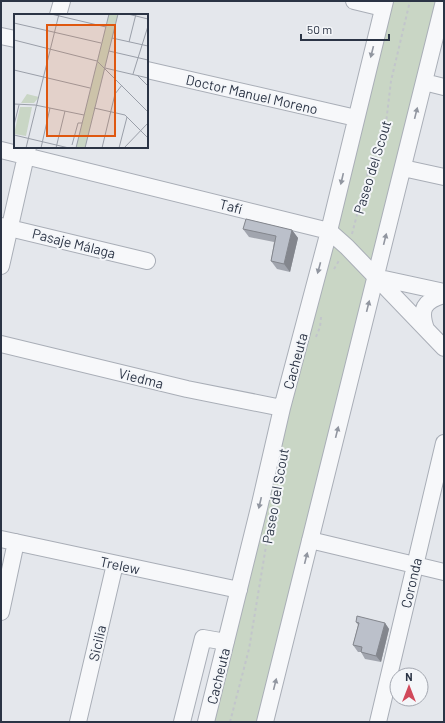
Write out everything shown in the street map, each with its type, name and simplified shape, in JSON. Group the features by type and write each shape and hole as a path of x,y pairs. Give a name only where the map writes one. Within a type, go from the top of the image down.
{"street":[{"path":"58,14 62,1"},
{"path":"354,1 384,4"},
{"path":"265,722 444,1"},
{"name":"Cacheuta","path":"206,722 282,408 329,231 384,4"},
{"path":"1,36 14,39"},
{"name":"Doctor Manuel Moreno","path":"148,70 356,118"},
{"path":"424,82 444,87"},
{"name":"Tafí","path":"1,150 27,151 329,231 347,247 444,348"},
{"path":"1,266 5,227 27,151"},
{"path":"403,168 444,177"},
{"name":"Pasaje Málaga","path":"5,227 147,261"},
{"path":"376,277 444,292"},
{"path":"426,329 423,319 423,309 428,302 444,296"},
{"name":"Viedma","path":"1,344 187,389 282,408"},
{"name":"Coronda","path":"378,722 444,443"},
{"path":"310,540 444,572"},
{"path":"1,612 9,541"},
{"name":"Trelew","path":"9,541 239,590"},
{"name":"Sicilia","path":"78,722 115,564"},
{"path":"182,722 203,638 226,642"}],"path":[{"name":"Paseo del Scout","path":"333,270 347,247 352,235 369,168 380,147 386,123 391,80 410,1"},
{"path":"314,340 318,334 322,314"},
{"name":"Paseo del Scout","path":"230,722 249,649 259,596 270,522"}],"green space":[{"path":"385,1 444,1 265,722 206,722"}],"building":[{"path":"246,219 292,230 284,264 271,261 276,236 243,229"},
{"path":"357,616 385,623 376,656 361,652 362,647 353,645 359,623 356,622"}]}
